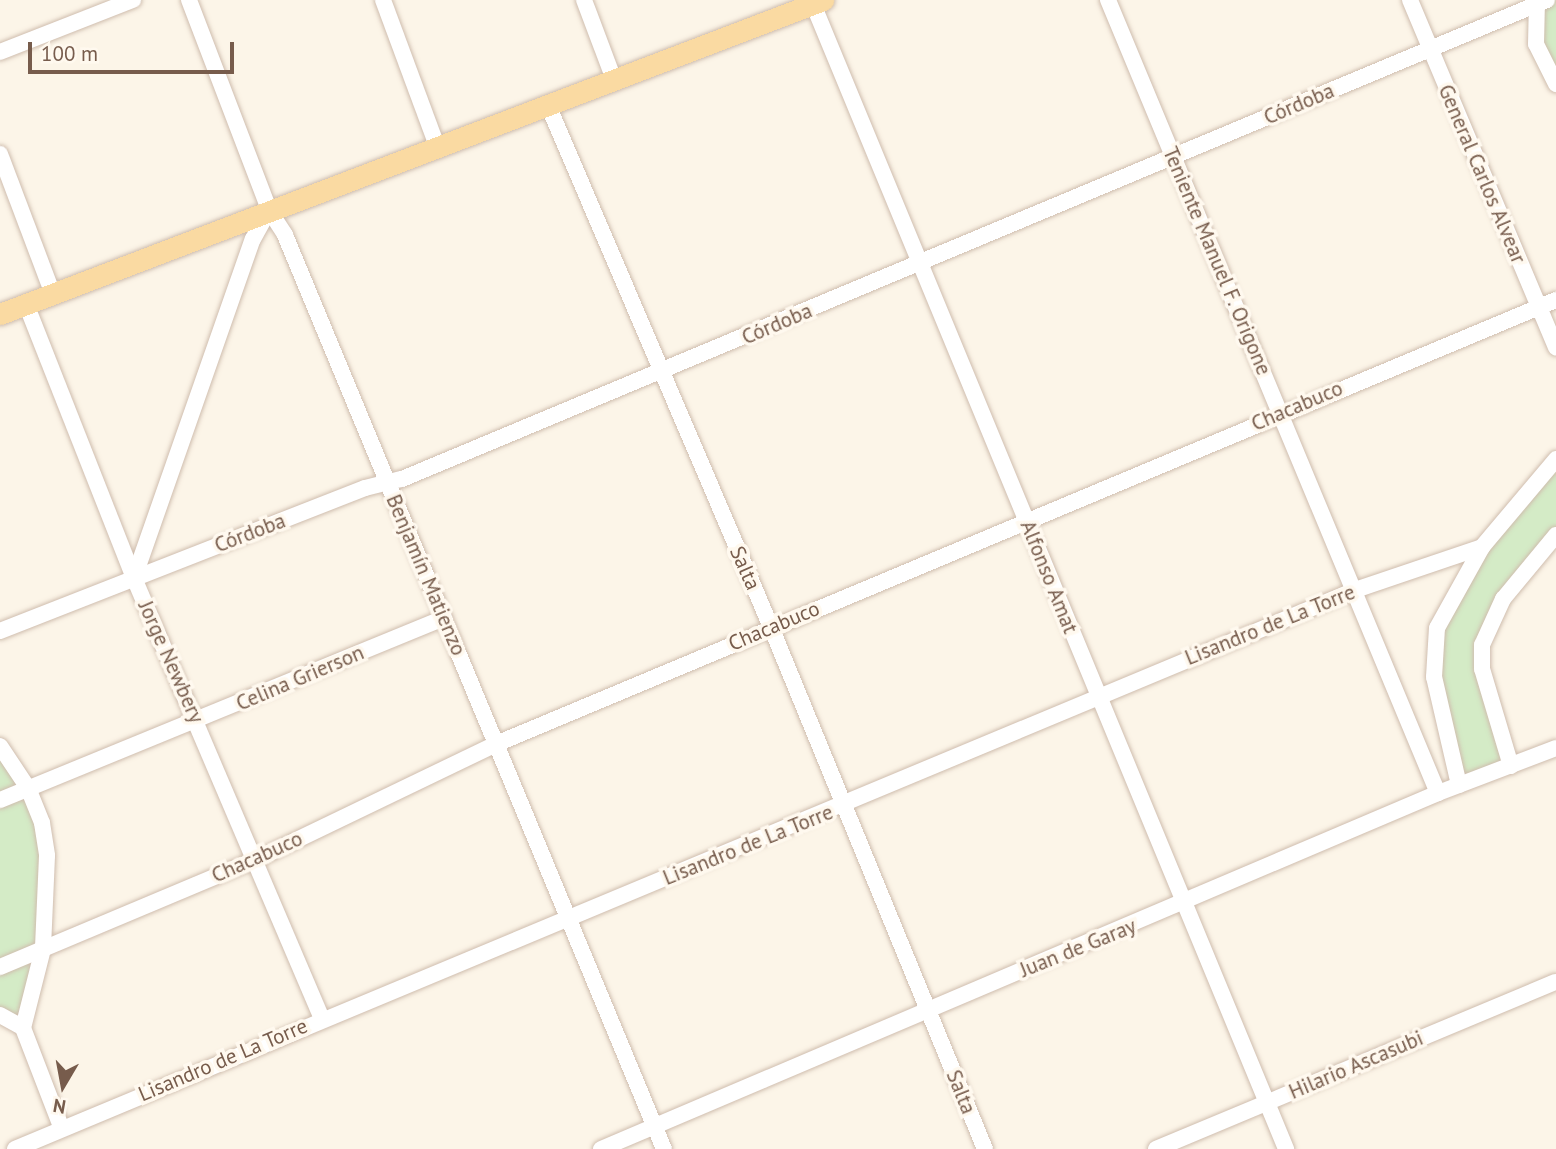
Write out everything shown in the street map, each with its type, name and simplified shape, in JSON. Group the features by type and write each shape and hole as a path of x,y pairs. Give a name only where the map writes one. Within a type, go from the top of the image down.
{"main road":[{"path":"0,314 614,80 789,6 818,2"}],"street":[{"path":"0,52 133,0"},
{"name":"Benjamín Matienzo","path":"189,0 269,210 285,236 664,1149"},
{"path":"383,0 437,146"},
{"path":"584,0 614,80"},
{"name":"Teniente Manuel F. Origone","path":"1108,0 1438,793"},
{"name":"General Carlos Alvear","path":"1410,0 1556,348"},
{"name":"Alfonso Amat","path":"818,2 920,265 1182,905 1286,1149"},
{"path":"1540,2 1536,44 1556,85"},
{"name":"Córdoba","path":"0,631 388,483 660,373 1540,2"},
{"name":"Salta","path":"548,105 660,373 771,627 985,1149"},
{"path":"0,153 53,294"},
{"path":"134,579 253,239 269,210"},
{"name":"Chacabuco","path":"0,967 255,860 496,744 1556,300"},
{"name":"Jorge Newbery","path":"26,304 134,579 322,1018"},
{"path":"1459,785 1435,687 1434,642 1443,613 1482,547 1556,459"},
{"path":"1511,766 1482,669 1482,645 1503,599 1556,535"},
{"name":"Lisandro de La Torre","path":"15,1149 322,1018 844,806 1098,696 1355,590 1482,547"},
{"name":"Celina Grierson","path":"0,800 444,618"},
{"path":"0,746 28,788 42,823 47,856 43,949 23,1028 62,1129"},
{"name":"Juan de Garay","path":"601,1149 1182,905 1438,793 1556,748"},
{"name":"Hilario Ascasubi","path":"1156,1149 1556,982"},
{"path":"0,1015 23,1028"}],"green space":[{"path":"1537,0 1556,0 1556,84 1549,73"},
{"path":"1556,459 1556,535 1503,599 1482,645 1511,766 1459,785 1434,642 1482,547"},
{"path":"0,746 36,807 46,898 23,1028 0,1015"}]}
